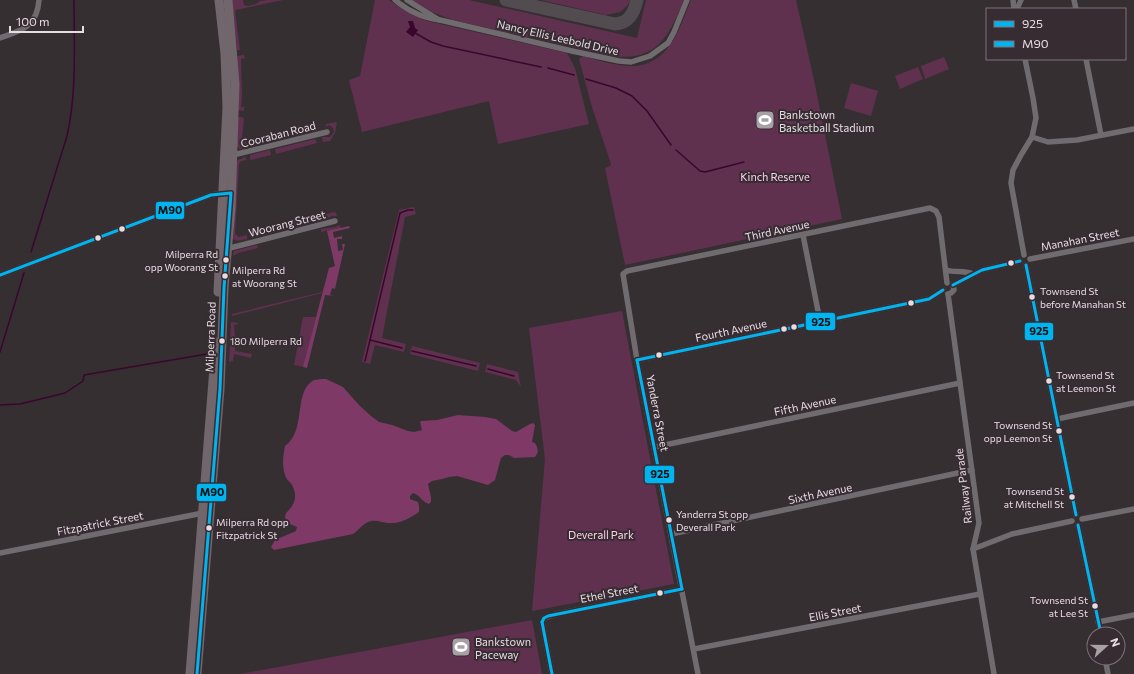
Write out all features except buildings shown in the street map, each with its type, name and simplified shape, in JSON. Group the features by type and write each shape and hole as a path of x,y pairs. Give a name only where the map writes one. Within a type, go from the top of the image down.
{"highway":[{"name":"Milperra Road","path":"197,674 220,387 227,193 227,78 220,0"},
{"name":"Milperra Road","path":"227,193 233,155 235,84 228,0"},
{"name":"Milperra Road","path":"190,674 224,249"}],"street":[{"path":"0,38 29,25 38,12 39,0"},
{"name":"Nancy Ellis Leebold Drive","path":"395,0 421,16 430,19 440,20 580,53 631,62 650,56 664,46 674,32 687,0"},
{"name":"Nancy Ellis Leebold Drive","path":"407,0 440,20"},
{"path":"1024,255 1011,183 1013,170 1020,155 1032,137 1036,118 1025,60"},
{"path":"1086,60 1101,135"},
{"path":"1032,137 1048,142 1077,140 1134,129"},
{"name":"Cooraban Road","path":"233,155 327,132"},
{"path":"0,275 210,195 227,193"},
{"name":"Third Avenue","path":"623,274 927,208 932,208 936,211 939,217 946,270"},
{"name":"Woorang Street","path":"224,249 335,221"},
{"path":"803,235 820,321"},
{"name":"Manahan Street","path":"1030,259 1134,239"},
{"path":"1024,255 1027,255 1030,259 1030,262 1026,265"},
{"path":"1020,261 1021,256 1024,255"},
{"path":"1020,261 1022,264 1026,265"},
{"path":"953,285 972,274 989,268 1020,261"},
{"path":"1026,265 1076,515"},
{"path":"948,283 946,270 954,272 965,271 972,274"},
{"name":"Yanderra Street","path":"623,274 637,360 694,649 697,674"},
{"path":"948,283 953,285"},
{"path":"948,283 944,285 946,292 954,290 953,285"},
{"name":"Fourth Avenue","path":"637,360 929,299 946,292"},
{"name":"Railway Parade","path":"946,292 979,523 973,549 994,674"},
{"name":"Fifth Avenue","path":"655,447 960,383"},
{"path":"1058,419 1134,403"},
{"name":"Sixth Avenue","path":"671,534 972,470"},
{"path":"1082,519 1134,509"},
{"name":"Fitzpatrick Street","path":"0,553 203,513"},
{"path":"1076,515 1079,515 1082,519"},
{"path":"1072,521 1073,516 1076,515"},
{"path":"1078,525 1082,522 1082,519"},
{"path":"973,549 1012,534 1072,521"},
{"path":"1072,521 1073,524 1078,525"},
{"path":"1078,525 1099,626"},
{"name":"Ethel Street","path":"552,674 542,622 546,617 682,589"},
{"name":"Ellis Street","path":"694,649 980,594"},
{"path":"1098,622 1134,615"}],"green space":[{"path":"232,0 243,0 244,5 248,6 256,4 260,1 283,0 235,10 240,50 237,50"},
{"path":"375,0 389,0 404,10 427,21 567,53 575,68 589,124 498,144 489,101 362,132 349,80 360,76"},
{"path":"412,0 469,0 637,38 646,0 684,0 673,25 659,44 640,55 627,57 612,56 453,20 432,12"},
{"path":"541,0 630,0 628,5 620,12 606,15"},
{"name":"Kinch Reserve","path":"691,0 796,0 842,219 625,265 605,168 611,164 592,107 579,59 583,56 628,66 642,65 653,61 670,45 682,23"},
{"path":"244,55 245,58 241,59 241,107 244,107 244,111 238,110 237,56"},
{"path":"944,57 949,69 925,79 921,66"},
{"path":"918,67 923,79 900,89 895,76"},
{"path":"851,83 878,91 871,116 844,108"},
{"path":"238,117 242,117 244,119 242,138 243,141 247,143 247,148 240,149 237,146"},
{"path":"337,122 335,133 330,141 323,142 322,137 330,137 334,132 333,128 329,125 325,127 326,124"},
{"path":"287,134 289,137 274,141 272,140 272,138"},
{"path":"315,139 317,143 276,154 275,149"},
{"path":"270,150 271,155 250,159 250,155"},
{"path":"245,157 247,160 241,161 239,164 235,234 239,237 247,235 247,239 237,241 233,239 236,161"},
{"path":"414,207 416,214 405,217 382,338 406,344 404,352 375,345 370,364 362,362 399,210"},
{"path":"334,212 337,216 313,222 311,218"},
{"path":"306,219 305,224 274,232 273,227"},
{"path":"339,225 341,228 321,232 321,229 336,227"},
{"path":"257,245 258,248 238,253 233,256 234,251"},
{"path":"322,293 232,316 232,314"},
{"name":"Deverall Park","path":"622,311 674,584 532,611 545,459 529,328"},
{"path":"303,317 316,317 304,367 294,365"},
{"path":"231,322 238,323 234,325 235,339 238,341 230,341"},
{"path":"230,345 235,345 235,351 252,354 251,358 234,354 233,361 229,362"},
{"path":"412,346 480,363 478,371 410,354"},
{"path":"487,364 518,372 521,387 516,380 485,372"},
{"name":"Bankstown Paceway","path":"532,620 542,674 240,674"}],"shaded area":[{"path":"408,21 413,21 415,28 418,30 413,37 406,32 410,27"},
{"path":"349,226 350,228 333,232 334,238 342,236 342,239 337,239 338,251 343,250 342,244 345,244 335,289 332,288 330,295 334,296 325,295 307,368 303,367 329,268 335,266 327,231"},
{"path":"326,379 343,387 359,405 379,422 408,431 414,432 422,430 421,421 437,420 458,415 496,419 512,431 516,432 533,423 535,425 532,442 536,444 538,452 535,457 514,458 509,455 505,455 501,458 495,480 488,485 457,476 432,481 428,484 431,502 429,504 427,503 413,493 410,496 410,499 418,502 419,512 403,521 390,523 371,521 363,525 353,534 274,550 271,547 275,540 296,531 297,527 287,523 285,517 295,500 295,493 292,485 286,478 284,471 283,460 285,446 296,432 303,395 306,388 314,380"}],"waterway":[{"path":"31,252 67,136 70,119 74,85 74,0"},
{"path":"415,33 431,42 443,46 541,67"},
{"path":"548,68 574,75"},
{"path":"586,79 616,88 632,96 647,111 671,145"},
{"path":"676,150 700,171 705,172 744,162"},
{"path":"365,361 400,213 413,210"},
{"path":"0,352 24,273"},
{"path":"370,340 402,348"},
{"path":"412,351 476,366"},
{"path":"0,405 20,404 65,393 83,381 84,375 207,354"},
{"path":"488,369 514,376"}],"taxiway":[{"path":"506,0 615,24 624,22 630,16 637,0"}],"transit line":[{"name":"M90","path":"0,275 211,195 231,193 224,288 220,389 197,674"},
{"name":"925","path":"953,285 982,270 1020,261"},
{"name":"925","path":"1026,265 1076,515"},
{"name":"925","path":"637,360 929,299 943,290"},
{"name":"925","path":"637,360 682,589"},
{"name":"925","path":"1078,525 1099,626"},
{"name":"925","path":"542,622 544,618 548,616 682,589"},
{"name":"925","path":"542,622 552,674"}],"place":[{"name":"Bankstown Basketball Stadium","path":"765,120"},
{"name":"Milperra Rd opp Woorang St","path":"226,260"},
{"name":"Milperra Rd at Woorang St","path":"225,276"},
{"name":"Townsend St before Manahan St","path":"1032,297"},
{"name":"180 Milperra Rd","path":"222,341"},
{"name":"Townsend St at Leemon St","path":"1049,381"},
{"name":"Townsend St opp Leemon St","path":"1059,431"},
{"name":"Townsend St at Mitchell St","path":"1072,497"},
{"name":"Yanderra St opp Deverall Park","path":"669,520"},
{"name":"Milperra Rd opp Fitzpatrick St","path":"209,528"},
{"name":"Townsend St at Lee St","path":"1095,606"},
{"name":"Bankstown Paceway","path":"461,647"}]}
